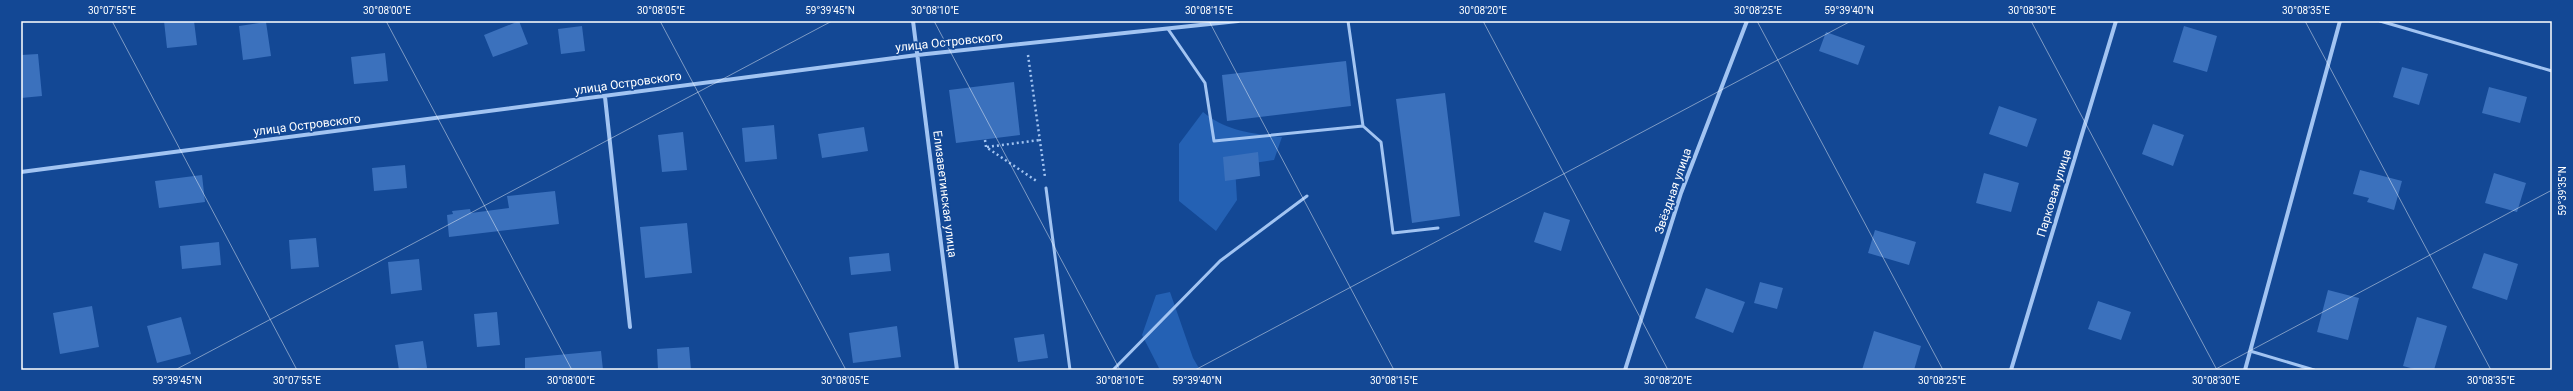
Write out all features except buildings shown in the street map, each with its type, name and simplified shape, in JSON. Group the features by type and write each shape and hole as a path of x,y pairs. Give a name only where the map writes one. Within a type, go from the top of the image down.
{"street":[{"name":"Елизаветинская улица","path":"913,21 957,370"},
{"name":"улица Островского","path":"21,172 605,97 917,55 1168,30 1238,21"},
{"name":"Звёздная улица","path":"1625,370 1681,193 1747,21"},
{"name":"Парковая улица","path":"2011,370 2116,21"},
{"path":"2245,370 2340,21"},
{"path":"605,97 630,327"}],"lane":[{"path":"1348,21 1363,126 1381,142 1393,233 1438,228"},
{"path":"2380,21 2552,71"},
{"path":"1168,30 1205,83 1214,141 1363,126"},
{"path":"1046,188 1070,370"},
{"path":"1113,370 1220,261 1307,196"},
{"path":"2250,351 2314,370"}],"path":[{"path":"1026,43 1046,188"},
{"path":"985,140 986,147 1046,188"},
{"path":"986,147 1040,140"}],"shaded area":[{"path":"1203,112 1221,124 1230,127 1250,133 1282,137 1274,160 1235,166 1237,200 1216,231 1179,201 1179,144"},
{"path":"1170,292 1193,358 1200,370 1160,370 1142,335 1156,295"}]}
